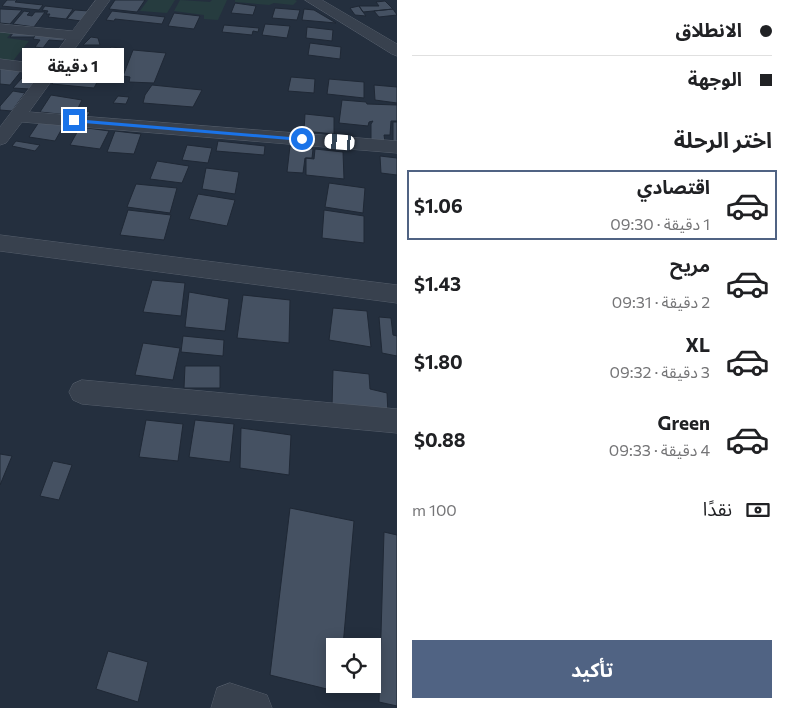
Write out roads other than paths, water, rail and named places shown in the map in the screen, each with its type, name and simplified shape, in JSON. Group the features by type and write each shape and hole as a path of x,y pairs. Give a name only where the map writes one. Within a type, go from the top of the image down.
{"street":[{"path":"0,139 103,0"},
{"path":"312,0 397,50"},
{"path":"0,28 77,36"},
{"path":"0,64 51,70"},
{"path":"17,116 397,147"},
{"path":"0,243 397,294"},
{"path":"82,392 397,421"},
{"path":"229,708 230,702 254,708"}]}
